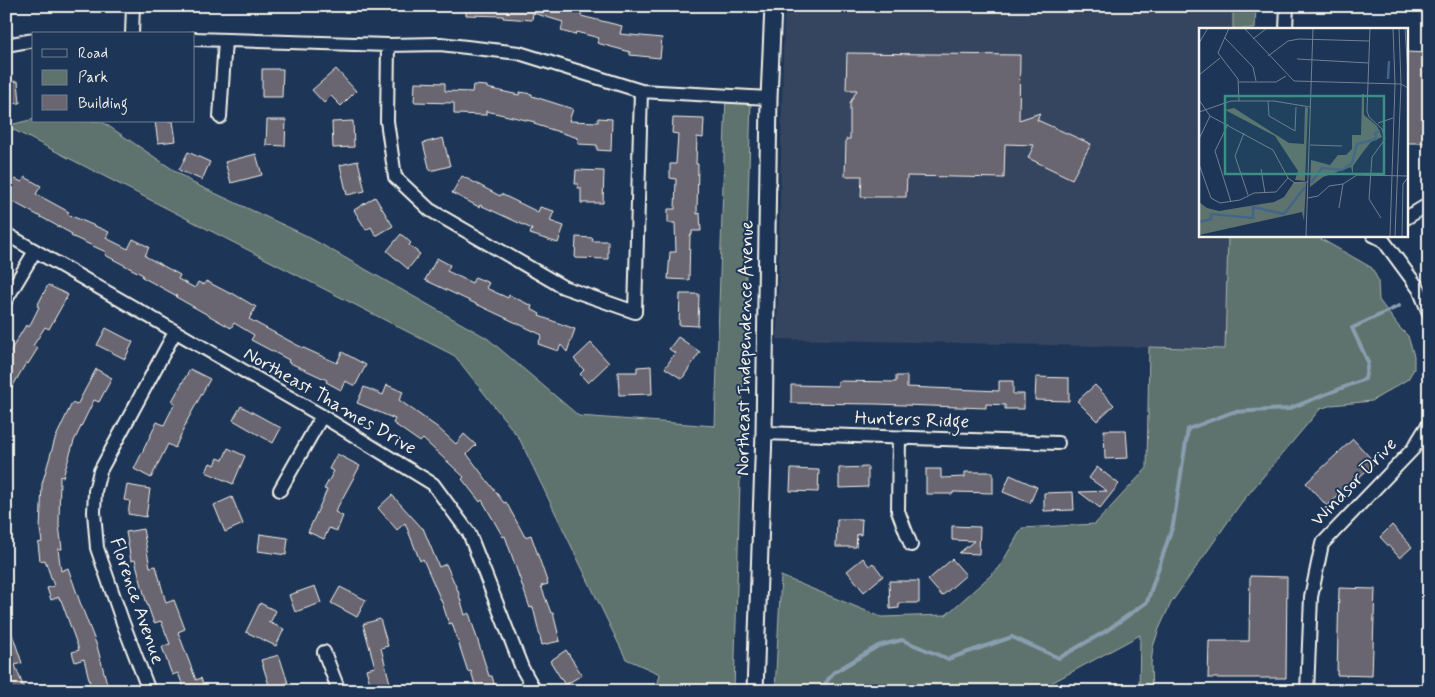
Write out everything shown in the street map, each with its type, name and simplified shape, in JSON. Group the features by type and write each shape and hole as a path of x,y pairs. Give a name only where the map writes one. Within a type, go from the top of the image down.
{"street":[{"path":"132,32 133,6"},
{"name":"Northeast Independence Avenue","path":"755,691 764,433 769,98 773,6"},
{"path":"1286,28 1287,6"},
{"path":"195,39 388,45 440,44 518,53 641,91 769,98"},
{"path":"6,45 32,40"},
{"path":"220,117 225,40"},
{"path":"388,45 387,121 395,177 430,210 562,287 635,312 641,91"},
{"path":"1408,217 1429,204"},
{"name":"Northeast Thames Drive","path":"6,234 322,416 433,484 469,533 522,668 535,691"},
{"path":"1382,237 1419,289 1429,313"},
{"path":"6,300 35,251"},
{"name":"Florence Avenue","path":"149,691 97,548 94,531 96,491 100,471 175,332"},
{"path":"280,490 322,416"},
{"name":"Windsor Drive","path":"1307,691 1311,597 1322,544 1412,448 1429,423"},
{"name":"Hunters Ridge","path":"764,433 1058,443"},
{"path":"899,438 898,511 911,546"},
{"path":"324,652 339,691"}],"shaded area":[{"path":"784,6 1233,6 1233,28 1199,28 1199,236 1228,236 1226,349 777,339"}],"green space":[{"path":"1233,6 1256,6 1255,28 1233,28"},
{"path":"726,95 751,100 734,691 656,691 660,674 626,659 519,438 455,356 6,126 32,120 32,122 102,122 193,183 303,234 487,338 579,416 715,426"},
{"path":"1228,236 1316,236 1372,268 1378,280 1379,300 1408,336 1414,356 1414,369 1408,379 1372,401 1332,405 1320,409 1241,503 1171,603 1153,647 1151,664 1152,691 1139,691 1140,635 1044,687 982,691 775,691 781,576 881,617 946,615 999,568 1022,528 1095,524 1147,468 1149,347 1225,349"}],"building":[{"path":"466,6 583,6 581,16 622,26 620,34 662,38 660,58 630,55 630,52 597,43 599,38 576,32 575,35 561,31 563,22 533,13 532,20 503,18 503,16 466,15"},
{"path":"1408,52 1429,53 1429,143 1408,143"},
{"path":"847,53 1020,55 1019,120 1040,113 1037,120 1091,144 1072,179 1028,158 1034,145 1005,144 1004,178 907,176 906,197 861,197 862,176 845,176 846,139 850,139 850,103 857,90 846,90"},
{"path":"262,69 283,69 282,97 262,97"},
{"path":"336,69 356,91 341,106 331,96 324,103 312,90"},
{"path":"18,81 20,103 6,105 6,82"},
{"path":"415,82 445,83 445,91 472,92 473,85 487,86 487,88 519,95 520,92 532,94 532,96 573,109 569,121 598,122 598,118 612,119 611,151 597,150 597,145 578,144 578,138 534,124 535,122 486,111 486,115 454,114 454,103 414,102"},
{"path":"673,118 704,119 703,138 697,137 696,164 698,164 697,214 700,213 701,231 692,231 692,235 690,235 689,280 668,279 670,252 676,252 675,223 668,223 668,209 675,209 676,179 670,178 670,164 676,164 678,134 672,133"},
{"path":"267,120 286,120 285,146 266,145"},
{"path":"353,121 354,147 333,148 332,122"},
{"path":"155,122 173,122 176,141 158,143"},
{"path":"443,138 450,166 430,171 423,143"},
{"path":"188,152 210,162 202,180 179,170"},
{"path":"256,154 262,175 231,183 225,162"},
{"path":"358,161 365,191 347,195 340,165"},
{"path":"576,170 604,171 603,203 581,203 581,188 578,188 578,184 575,184"},
{"path":"462,176 500,196 501,194 538,212 540,207 554,211 550,221 564,226 558,243 530,234 532,229 480,205 479,207 452,193"},
{"path":"25,177 41,186 36,194 69,212 67,214 109,232 106,238 128,249 133,239 149,247 145,256 180,275 178,279 195,288 198,282 204,285 206,281 256,307 249,319 297,345 337,363 342,352 366,365 355,386 345,381 341,390 326,382 327,380 288,362 289,360 251,340 254,335 234,323 231,328 142,277 143,275 105,255 106,252 71,236 72,234 6,198 6,180 12,183 15,179 22,182"},
{"path":"375,197 393,226 376,236 371,227 366,230 354,210"},
{"path":"401,234 411,243 409,245 420,254 408,269 387,251"},
{"path":"576,237 593,238 592,241 608,241 608,259 575,258"},
{"path":"437,258 450,265 447,271 472,283 475,277 489,283 486,288 508,298 509,295 532,306 531,309 540,314 539,316 575,329 567,352 561,345 558,351 538,344 542,335 425,280"},
{"path":"48,285 68,295 49,329 45,327 33,346 38,348 28,364 26,363 6,398 6,358 26,325 29,327"},
{"path":"680,294 699,294 698,326 679,325"},
{"path":"106,328 133,342 125,359 97,345"},
{"path":"678,337 700,352 682,379 665,368 675,353 669,349"},
{"path":"591,343 609,363 588,383 580,374 584,370 574,359"},
{"path":"651,366 652,394 619,395 618,372 637,372 637,367"},
{"path":"96,369 112,378 99,402 94,400 74,441 63,477 60,476 59,525 62,549 58,549 61,571 68,568 97,646 109,691 92,691 84,659 75,662 72,652 79,650 61,600 59,597 51,600 47,588 54,586 45,560 40,561 38,543 42,542 40,529 42,484 55,439 72,403 77,405"},
{"path":"190,369 210,379 188,419 175,448 168,444 151,478 134,469 157,422 164,425 175,403 172,401"},
{"path":"896,376 907,376 907,387 999,391 999,381 1013,381 1013,394 1024,394 1024,409 1005,409 1005,405 986,404 986,408 791,403 791,385 838,386 838,381 896,382"},
{"path":"1036,377 1069,378 1069,401 1035,400"},
{"path":"387,385 403,392 399,400 437,427 456,444 464,434 476,445 467,454 504,503 506,502 525,537 531,535 548,584 541,586 551,613 553,613 560,641 542,645 533,607 530,608 505,536 503,537 482,500 480,502 462,479 464,477 423,439 420,442 393,423 395,419 357,403 364,387 383,395"},
{"path":"1095,385 1114,405 1097,421 1077,401"},
{"path":"241,406 281,428 273,443 233,420"},
{"path":"1104,430 1126,430 1128,458 1105,459"},
{"path":"1353,439 1375,463 1327,506 1306,483"},
{"path":"228,448 245,456 233,484 206,472 210,463 215,465 218,458 223,460"},
{"path":"337,454 360,466 335,512 343,516 337,531 329,528 324,539 308,532 327,490 324,489 334,471 329,469"},
{"path":"868,467 868,487 839,488 839,468"},
{"path":"1097,467 1119,484 1100,508 1079,492 1107,491 1089,478"},
{"path":"791,469 819,470 818,492 790,491"},
{"path":"926,469 941,469 941,478 965,477 965,472 993,472 993,493 953,492 953,494 926,494"},
{"path":"1010,475 1037,487 1030,503 1003,492"},
{"path":"127,485 150,489 146,517 128,514 130,501 124,500"},
{"path":"1073,492 1074,510 1044,511 1044,493"},
{"path":"392,495 423,528 439,567 446,564 458,591 465,615 469,613 489,676 492,676 496,691 477,691 471,671 468,672 452,623 449,624 423,559 420,561 405,523 397,530 378,508"},
{"path":"232,497 243,524 225,532 214,505"},
{"path":"837,519 862,519 861,535 857,534 856,547 836,547"},
{"path":"1392,525 1412,547 1400,558 1380,537"},
{"path":"952,526 980,527 979,554 959,553 974,541 952,540"},
{"path":"143,529 150,567 156,566 166,603 174,600 185,629 178,632 196,680 201,678 205,691 185,691 178,673 172,675 162,647 170,644 161,621 154,623 135,560 131,561 126,532"},
{"path":"260,534 288,538 286,555 258,551"},
{"path":"863,558 869,566 873,563 883,576 864,592 847,571"},
{"path":"952,559 966,575 942,596 928,580"},
{"path":"1250,576 1287,577 1286,678 1208,678 1209,641 1249,641"},
{"path":"889,581 919,581 919,603 899,603 899,608 890,609"},
{"path":"315,586 321,603 295,612 289,595"},
{"path":"340,587 366,600 357,617 331,603"},
{"path":"1339,588 1375,589 1372,676 1337,675"},
{"path":"260,603 276,611 271,621 268,622 284,629 276,646 246,632"},
{"path":"380,619 388,646 381,648 392,691 372,691 366,669 375,667 363,624"},
{"path":"6,622 8,622 22,663 15,665 25,691 6,691"},
{"path":"566,650 582,675 565,685 550,661"},
{"path":"279,655 288,683 270,688 261,660"}],"waterway":[{"path":"820,691 833,673 878,646 902,640 948,659 1012,637 1059,658 1106,631 1147,602 1173,525 1188,429 1233,412 1288,409 1365,379 1368,362 1352,328 1399,306"}]}
